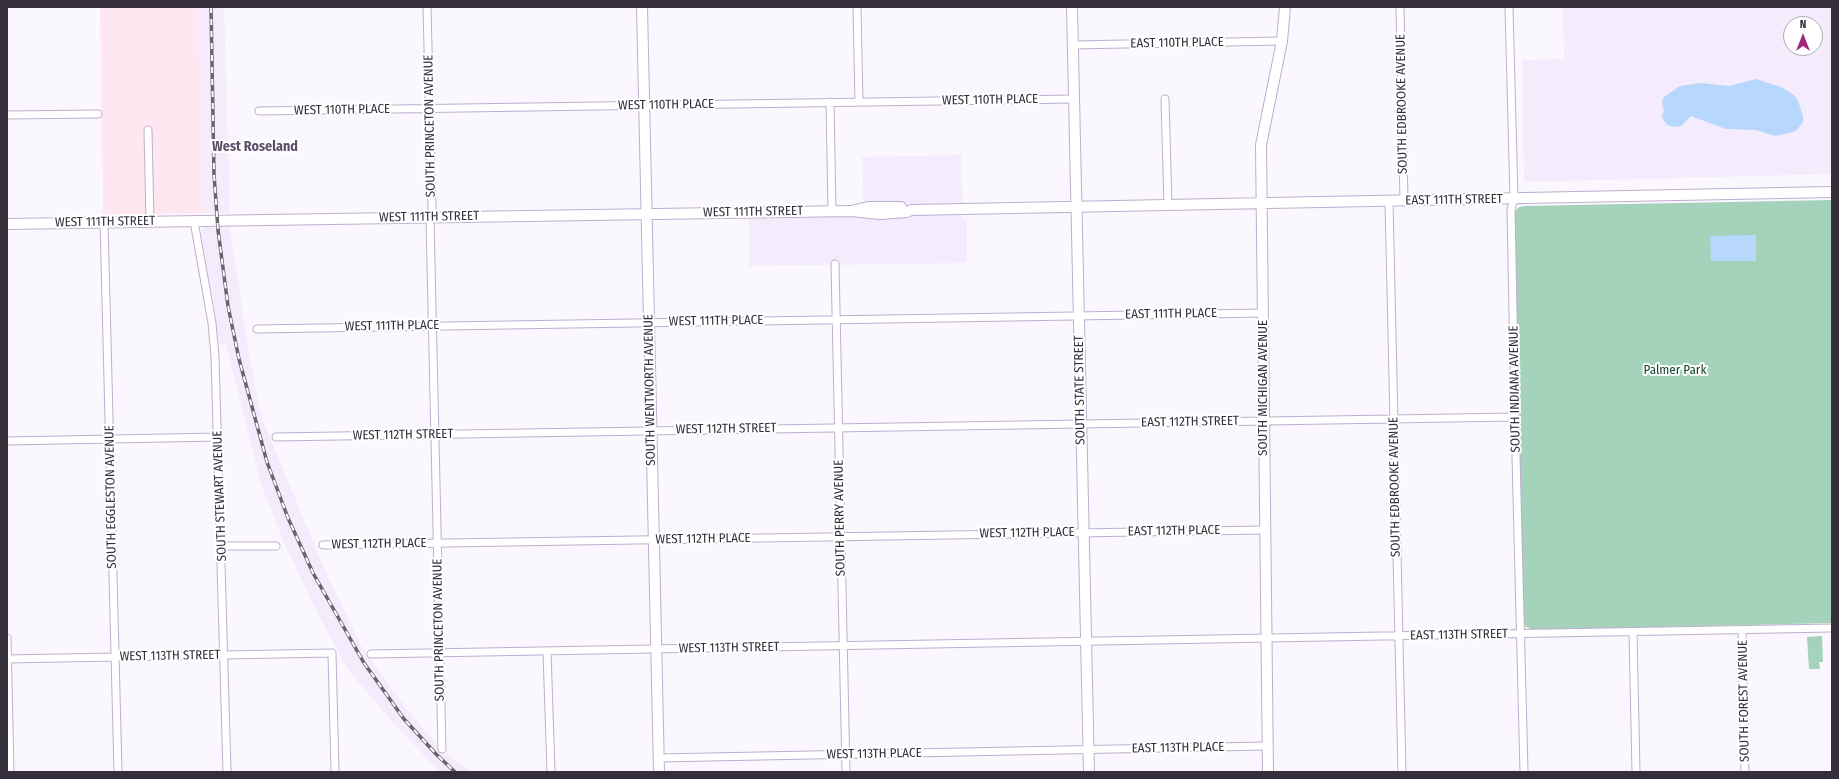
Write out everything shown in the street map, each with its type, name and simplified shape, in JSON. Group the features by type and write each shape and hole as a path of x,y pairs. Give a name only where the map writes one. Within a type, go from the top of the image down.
{"main road":[{"name":"SOUTH WENTWORTH AVENUE","path":"642,7 659,772"},
{"name":"SOUTH STATE STREET","path":"1072,7 1089,772"},
{"name":"SOUTH MICHIGAN AVENUE","path":"1268,772 1266,746 1262,138 1282,41 1285,7"},
{"name":"EAST 111TH STREET","path":"1076,207 1389,202 1832,192"},
{"name":"WEST 111TH STREET","path":"7,224 832,211 852,211 880,214 907,212 911,210 1076,207"}],"street":[{"name":"SOUTH PRINCETON AVENUE","path":"428,7 432,209 430,217 432,326 442,749"},
{"path":"858,7 859,102"},
{"name":"SOUTH EDBROOKE AVENUE","path":"1400,7 1404,201"},
{"name":"SOUTH INDIANA AVENUE","path":"1509,7 1514,199 1511,212 1515,417 1524,772"},
{"name":"EAST 110TH PLACE","path":"1073,45 1282,41"},
{"name":"WEST 110TH PLACE","path":"259,112 430,108 1074,99"},
{"path":"1165,100 1168,205"},
{"path":"830,102 832,211"},
{"path":"7,115 98,114"},
{"path":"148,130 150,222"},
{"name":"SOUTH EDBROOKE AVENUE","path":"1389,202 1402,772"},
{"name":"SOUTH STEWART AVENUE","path":"194,221 213,335 218,437 227,772"},
{"name":"SOUTH EGGLESTON AVENUE","path":"104,222 118,772"},
{"name":"SOUTH PERRY AVENUE","path":"835,264 846,772"},
{"name":"EAST 111TH PLACE","path":"1079,316 1263,313"},
{"name":"WEST 111TH PLACE","path":"257,328 1079,316"},
{"name":"EAST 112TH STREET","path":"1081,424 1515,417"},
{"name":"WEST 112TH STREET","path":"276,437 1081,424"},
{"path":"7,441 218,437"},
{"name":"EAST 112TH PLACE","path":"1084,532 1264,530"},
{"name":"WEST 112TH PLACE","path":"322,545 1084,532"},
{"path":"221,546 276,546"},
{"name":"EAST 113TH STREET","path":"1086,641 1832,628"},
{"name":"SOUTH FOREST AVENUE","path":"1742,630 1745,772"},
{"path":"1633,632 1636,772"},
{"path":"7,638 10,772"},
{"name":"WEST 113TH STREET","path":"371,654 1086,641"},
{"path":"548,651 551,772"},
{"name":"WEST 113TH STREET","path":"7,659 332,653 335,772"},
{"name":"EAST 113TH PLACE","path":"1089,750 1266,746"},
{"name":"WEST 113TH PLACE","path":"659,758 1089,750"}],"shaded area":[{"path":"100,7 199,7 203,213 103,215"},
{"path":"199,7 224,7 230,213 203,213"},
{"path":"1563,7 1832,7 1832,174 1524,182 1522,60 1564,59"},
{"path":"961,155 963,219 967,218 967,263 749,266 749,217 864,215 862,157"},
{"path":"203,227 230,227 249,354 262,418 320,559 361,646 406,708 431,737 451,757 473,772 440,772 388,717 346,667 316,610 284,543 260,481 226,344 219,345 214,306 201,233"}],"green space":[{"name":"Palmer Park","path":"1832,200 1832,623 1534,630 1526,627 1523,622 1515,211 1519,207 1525,206"},
{"path":"1822,636 1823,662 1819,662 1820,669 1809,669 1807,637"}],"water":[{"path":"1756,79 1783,88 1794,95 1798,101 1803,116 1803,122 1797,130 1775,136 1756,130 1726,129 1691,116 1681,126 1677,127 1669,126 1663,120 1662,114 1665,111 1663,109 1662,101 1664,97 1680,86 1701,83 1729,86"},
{"path":"1756,235 1756,261 1711,261 1710,236"}],"railway":[{"path":"211,7 214,174 218,230 228,306 239,359 267,462 288,518 313,573 364,663 404,719 436,754 455,772"}],"district":[{"name":"West Roseland","path":"255,147"}]}
